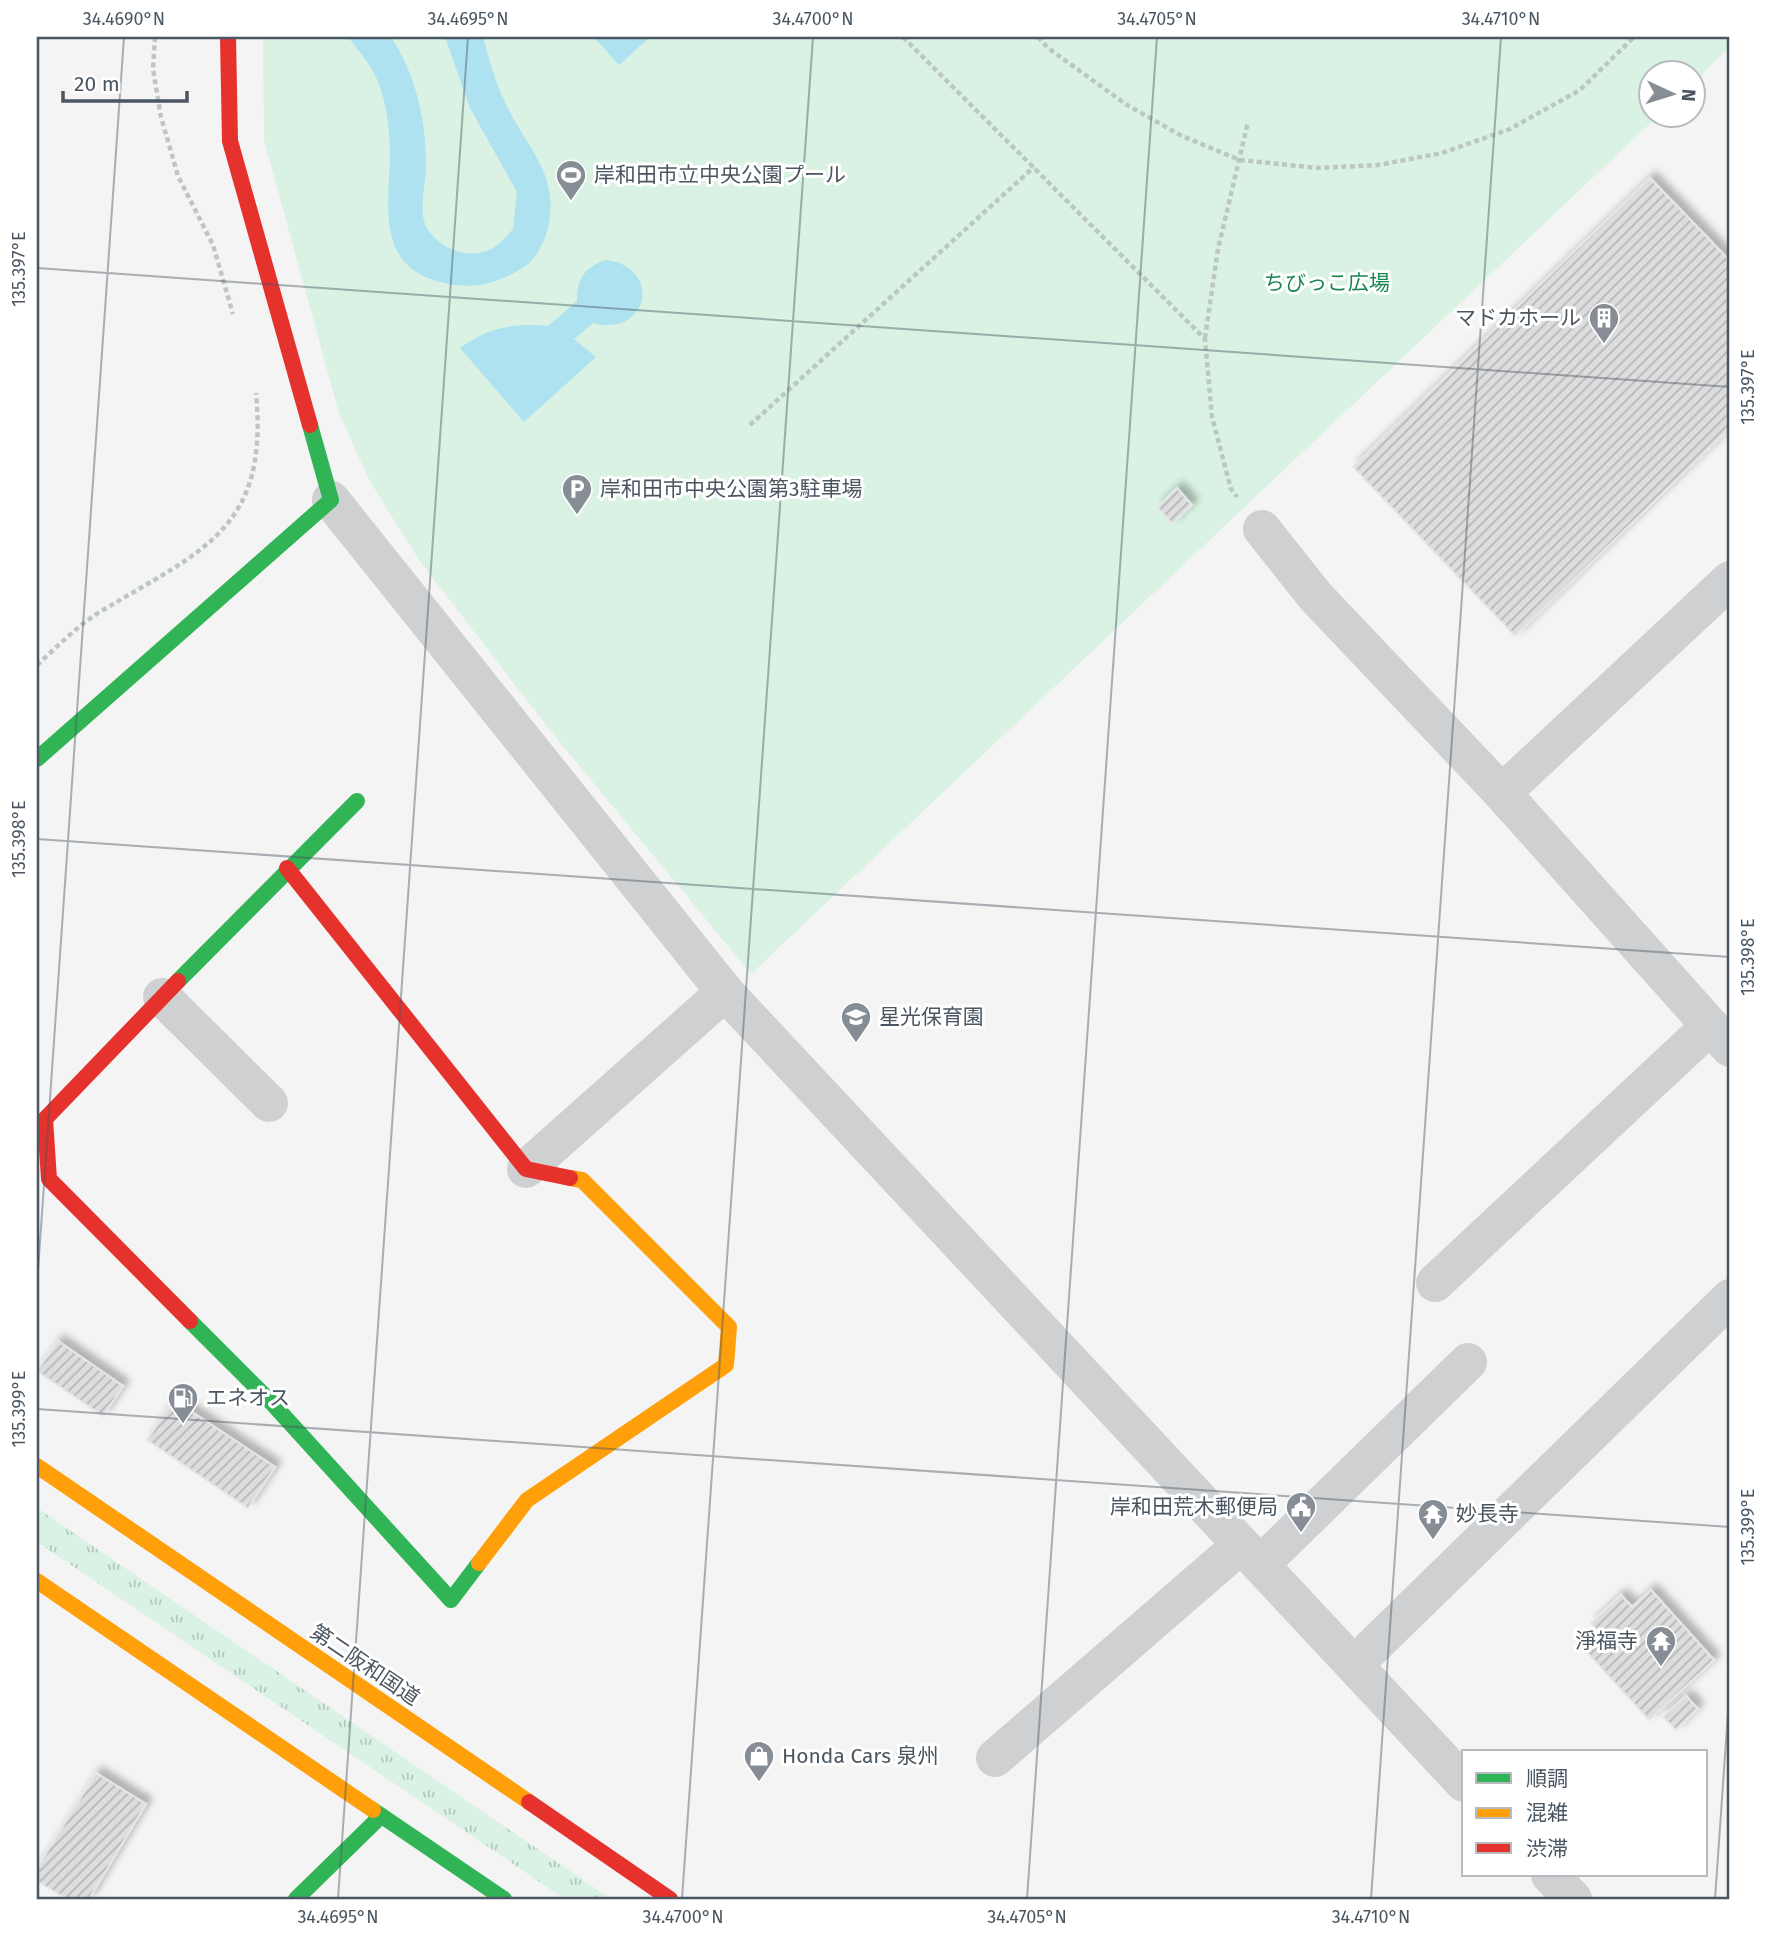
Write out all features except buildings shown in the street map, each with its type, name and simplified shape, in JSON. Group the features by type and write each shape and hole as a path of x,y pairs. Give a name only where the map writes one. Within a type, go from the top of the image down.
{"main road":[{"path":"37,759 331,500 230,141 228,37"},
{"path":"287,868 526,1169 582,1180 729,1327 726,1365 527,1500 451,1600 272,1403 49,1179 45,1119 287,868 357,801"},
{"name":"第二阪和国道","path":"37,1466 670,1899"},
{"path":"37,1581 504,1899"},
{"path":"296,1899 381,1816"}],"street":[{"path":"331,500 724,992 1462,1781"},
{"path":"1262,529 1316,597 1502,793 1720,1037 1435,1283"},
{"path":"1502,793 1730,580"},
{"path":"526,1169 724,992"},
{"path":"162,998 269,1103"},
{"path":"1354,1665 1730,1298"},
{"path":"995,1758 1251,1555 1468,1362"},
{"path":"1551,1876 1573,1899"}],"path":[{"path":"155,37 153,69 161,117 178,176 213,245 234,319"},
{"path":"903,37 1205,339"},
{"path":"1038,37 1048,48 1127,104 1182,136 1240,160 1318,167 1378,165 1442,153 1510,129 1580,90 1634,37"},
{"path":"1248,122 1219,249 1205,339 1212,417 1231,489 1262,529"},
{"path":"750,425 1034,167"},
{"path":"37,665 100,611 170,573 219,534 237,513 256,456 259,425 253,381"}],"green space":[{"name":"ちびっこ広場","path":"263,37 1730,37 1730,47 1708,68 1708,60 1638,60 1638,130 1643,130 751,974 549,729 419,560 369,480 339,413 264,140"},
{"path":"37,1508 611,1899 565,1899 37,1542"}],"water":[{"path":"348,37 391,37 413,82 422,115 426,165 423,195 425,224 444,245 461,252 480,253 493,248 513,229 517,192 470,108 445,37 483,37 501,94 540,164 550,194 547,232 538,252 528,264 496,281 466,286 444,283 422,275 407,265 397,251 391,235 388,198 390,141 383,98 372,69"},
{"path":"594,37 650,37 619,65"},
{"path":"606,260 624,265 636,274 642,287 642,299 637,311 627,320 612,325 593,323 574,339 596,357 524,422 460,348 481,335 502,328 548,326 577,301 584,274"}],"traffic: fast":[{"path":"37,759 331,500 310,425"},
{"path":"178,981 357,801"},
{"path":"190,1321 272,1403 451,1600 479,1563"},
{"path":"373,1810 504,1899"},
{"path":"296,1899 381,1816"}],"traffic: slow":[{"path":"479,1563 527,1500 726,1365 729,1327 582,1180 570,1178"},
{"path":"37,1466 529,1802"},
{"path":"37,1581 373,1810"}],"traffic: jam":[{"path":"228,37 230,141 310,425"},
{"path":"287,868 526,1169 570,1178"},
{"path":"178,981 45,1119 49,1179 190,1321"},
{"path":"529,1802 670,1899"}],"place":[{"name":"岸和田市立中央公園プール","path":"571,202"},
{"name":"マドカホール","path":"1604,345"},
{"name":"岸和田市中央公園第3駐車場","path":"577,516"},
{"name":"星光保育園","path":"856,1044"},
{"name":"エネオス","path":"183,1425"},
{"name":"岸和田荒木郵便局","path":"1301,1534"},
{"name":"妙長寺","path":"1433,1541"},
{"name":"淨福寺","path":"1661,1668"},
{"name":"Honda Cars 泉州","path":"759,1783"}]}
